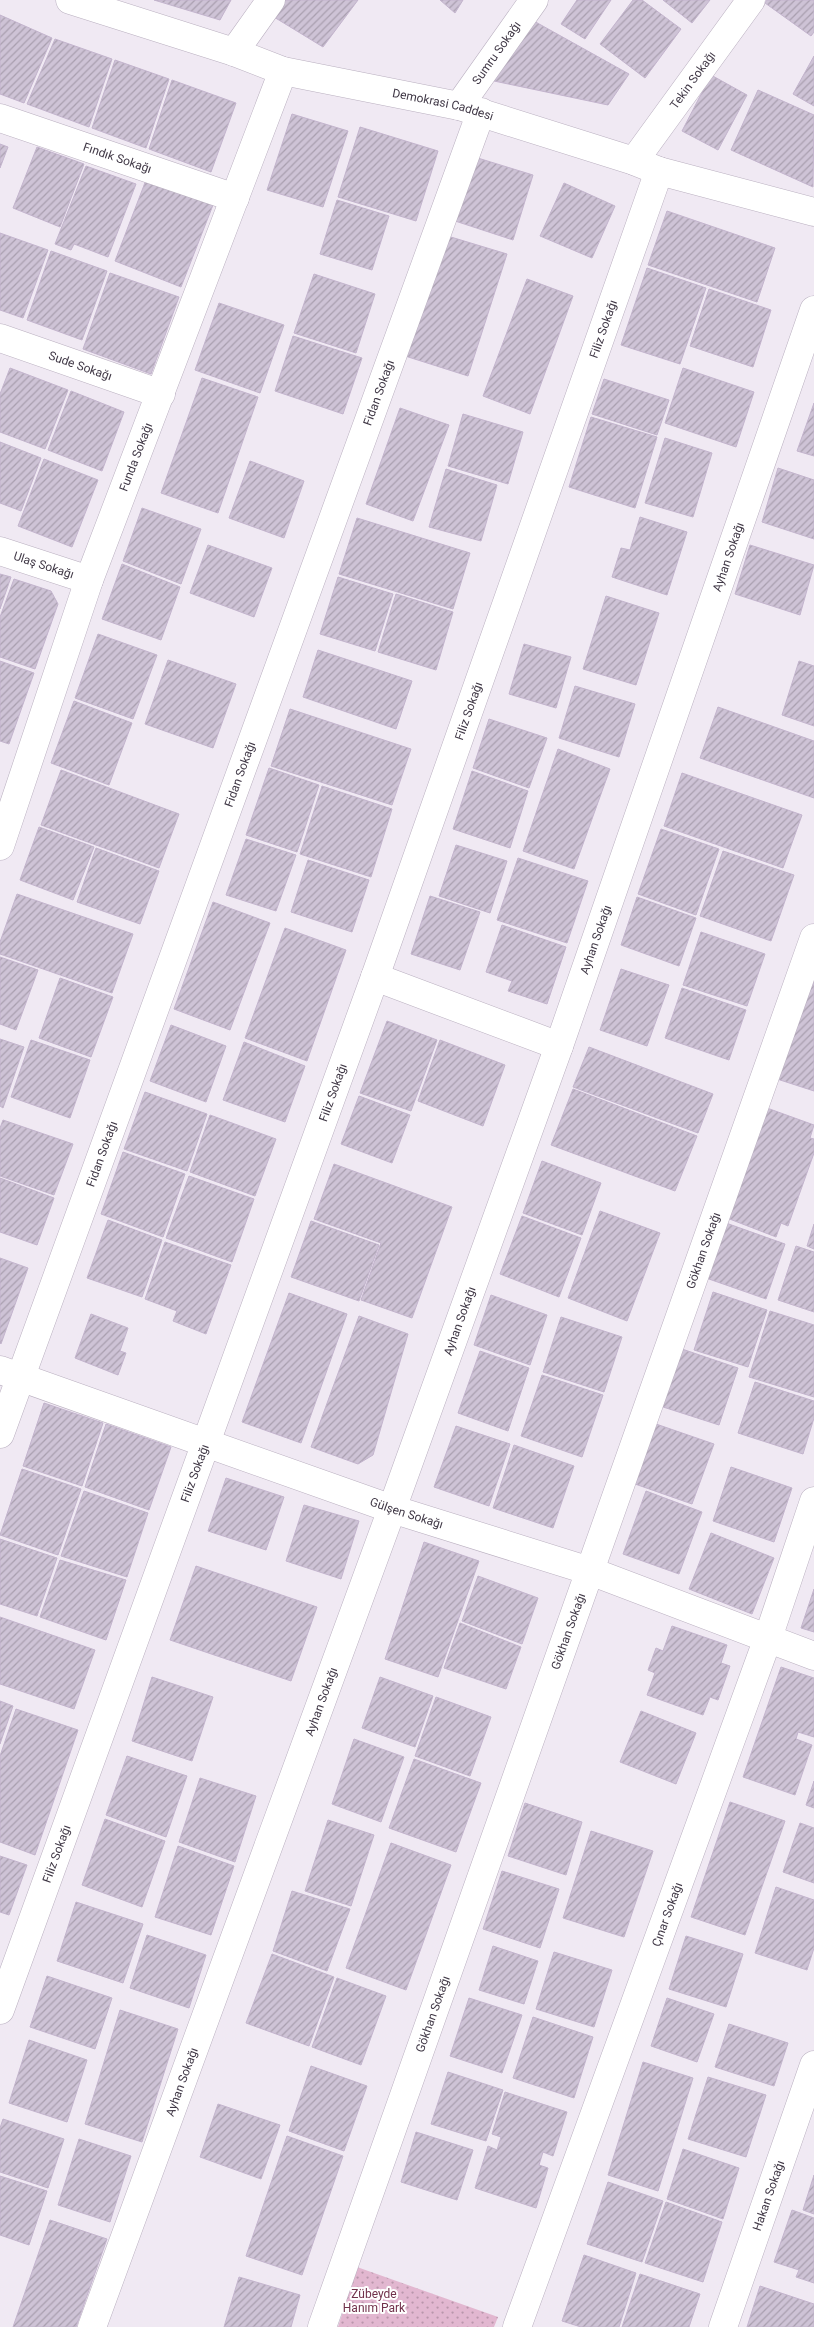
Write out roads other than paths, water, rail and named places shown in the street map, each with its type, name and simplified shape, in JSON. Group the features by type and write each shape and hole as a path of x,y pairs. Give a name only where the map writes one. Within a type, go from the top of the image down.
{"street":[{"name":"Demokrasi Caddesi","path":"70,0 234,52 283,71 470,109 634,161 659,171 814,212"},
{"path":"234,52 271,0"},
{"name":"Sumru Sokağı","path":"470,109 534,0"},
{"name":"Tekin Sokağı","path":"634,161 751,0"},
{"name":"Funda Sokağı","path":"0,846 89,580 283,71"},
{"name":"Fidan Sokağı","path":"0,1434 10,1373 470,109"},
{"name":"Fındık Sokağı","path":"0,118 235,198"},
{"name":"Filiz Sokağı","path":"0,2010 375,977 659,171"},
{"name":"Ayhan Sokağı","path":"92,2327 392,1509 559,1046 814,310"},
{"name":"Sude Sokağı","path":"0,338 161,394"},
{"name":"Ulaş Sokağı","path":"0,551 89,580"},
{"name":"Gökhan Sokağı","path":"322,2327 814,938"},
{"path":"375,977 559,1046"},
{"name":"Gülşen Sokağı","path":"10,1373 392,1509 590,1571 814,1656"},
{"name":"Çınar Sokağı","path":"517,2327 768,1638 814,1501"},
{"name":"Hakan Sokağı","path":"724,2327 814,2065"}],"park label":[{"name":"Zübeyde Hanım Park","path":"374,2301"}]}
